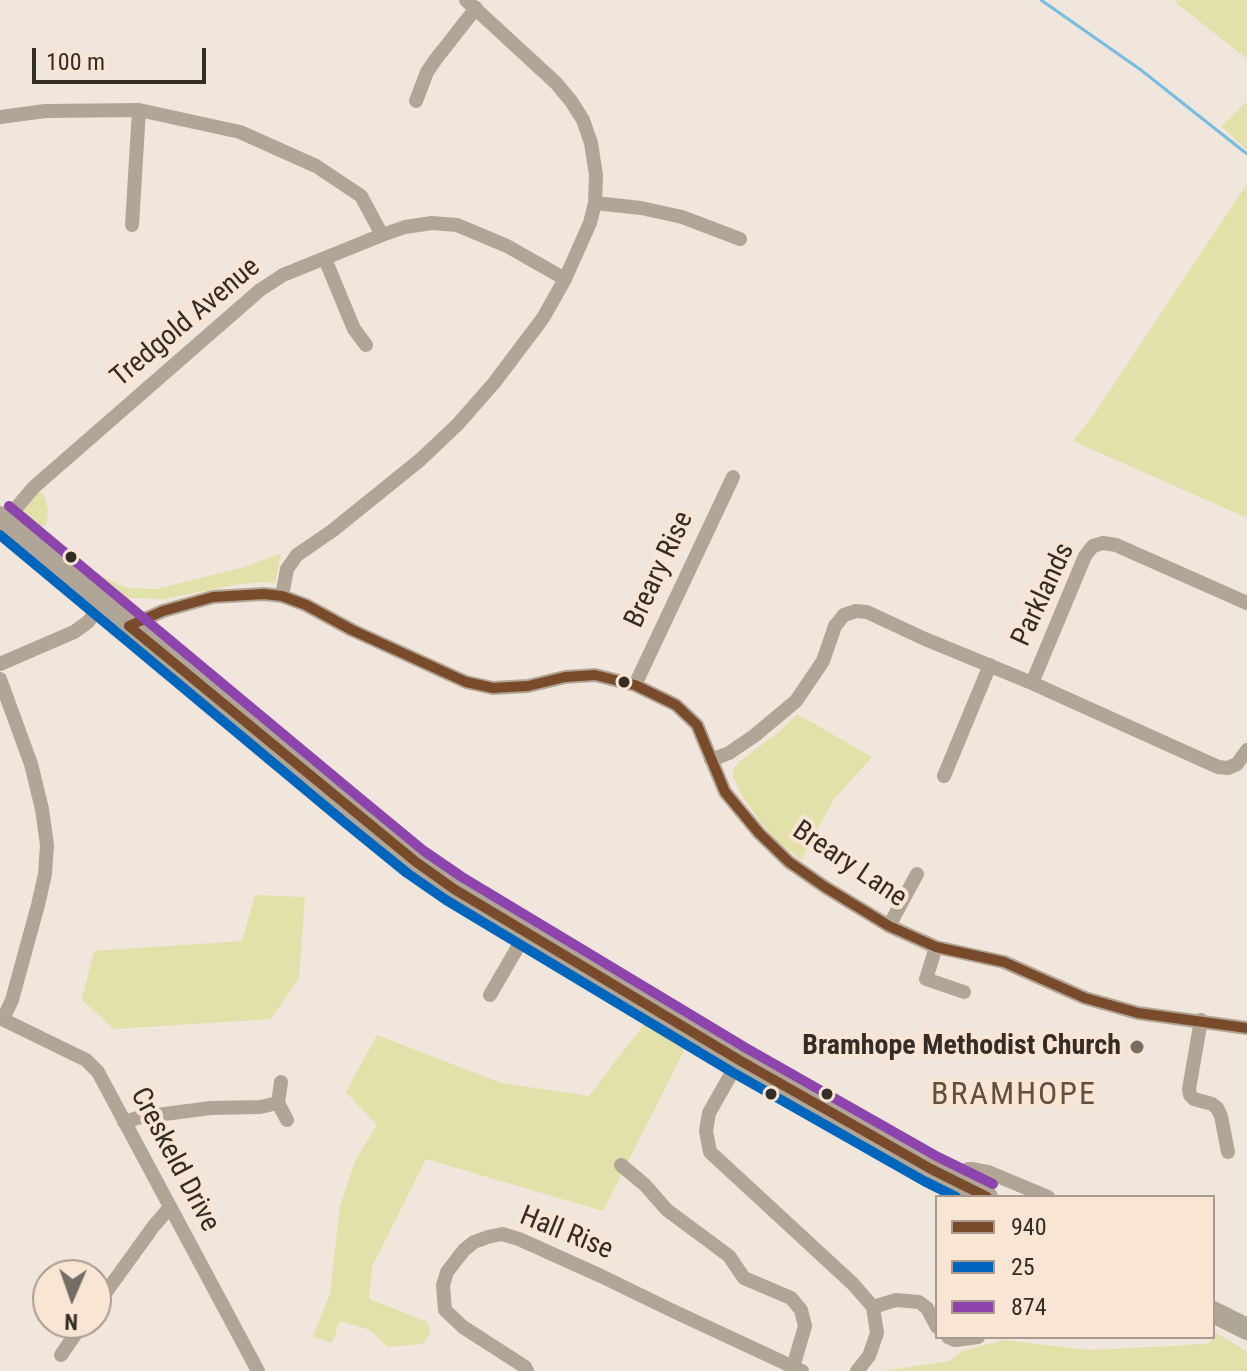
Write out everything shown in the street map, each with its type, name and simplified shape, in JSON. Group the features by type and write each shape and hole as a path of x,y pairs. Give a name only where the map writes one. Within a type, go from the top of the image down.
{"highway":[{"path":"3,519 416,862 454,889 739,1060 983,1195"},
{"path":"1215,1313 1247,1329"}],"street":[{"path":"282,596 287,569 297,555 332,531 420,460 458,424 494,383 543,318 565,279 582,243 595,203 596,175 591,143 583,120 571,101 540,67 471,4 427,72 416,101"},
{"path":"132,225 139,110"},
{"path":"0,117 45,111 139,110 240,132 316,166 361,196 382,235"},
{"path":"595,203 682,217 740,239"},
{"name":"Tredgold Avenue","path":"3,519 34,487 260,290 283,275 382,235 405,227 432,223 457,225 507,246 565,279"},
{"path":"325,259 354,329 366,345"},
{"name":"Breary Rise","path":"635,685 733,477"},
{"name":"Parklands","path":"1247,603 1116,545 1103,543 1093,546 1085,556 1032,683 1218,767 1228,768 1237,764 1247,750"},
{"name":"Breary Lane","path":"129,626 163,611 213,597 282,596 466,682 493,688 528,686 565,677 595,675 635,685 676,705 697,725 725,792 759,833 789,862 889,926 936,947 1004,962 1085,998 1169,1019 1201,1020 1247,1028"},
{"path":"0,664 74,632 88,622 102,604"},
{"path":"711,760 729,753 754,736 796,701 823,661 835,626 844,615 856,611 867,612 1032,683"},
{"path":"944,776 990,665"},
{"path":"0,679 31,764 47,845 38,905 12,1000 2,1018"},
{"path":"889,926 917,874"},
{"path":"490,995 526,933"},
{"path":"936,947 926,979 964,992"},
{"name":"Creskeld Drive","path":"2,1018 86,1060 98,1072 258,1371"},
{"path":"1201,1020 1190,1095 1217,1108 1228,1152"},
{"path":"739,1060 709,1113 706,1131 710,1152 853,1284 873,1307 877,1333 869,1356 857,1371"},
{"path":"281,1082 278,1103 287,1120"},
{"path":"124,1122 211,1108 260,1107 278,1103"},
{"path":"621,1165 645,1185 667,1210 729,1256 744,1278 791,1298 801,1310 805,1326 797,1369"},
{"path":"952,1179 973,1169 1043,1195"},
{"path":"112,1284 170,1207"},
{"name":"Hall Rise","path":"527,1371 463,1327 445,1310 443,1285 447,1272 464,1250 488,1237 502,1234 519,1239 797,1369"},
{"path":"873,1307 896,1300 919,1302 927,1308 935,1323"},
{"path":"61,1355 72,1339"}],"green space":[{"path":"1247,0 1247,59 1174,1"},
{"path":"1247,102 1247,150 1221,126"},
{"path":"1247,184 1247,518 1073,441"},
{"path":"39,490 44,495 48,510 47,523 39,531 17,514"},
{"path":"281,553 275,583 240,584 164,599 124,598 89,573 91,570 129,588 157,589 245,567"},
{"path":"797,714 872,757 834,799 801,860 777,841 759,820 733,777 734,768 740,761 779,732"},
{"path":"255,895 305,897 299,978 271,1019 114,1029 82,1000 94,951 242,941"},
{"path":"645,1023 688,1043 603,1211 426,1159 372,1267 369,1299 428,1322 430,1335 422,1344 388,1347 370,1330 340,1321 332,1343 313,1337 330,1293 340,1206 355,1161 377,1125 346,1092 377,1035 501,1083 589,1096"},
{"path":"1215,1333 1247,1351 1247,1371 882,1371 949,1361 962,1351 1004,1340 1088,1350 1209,1343 1215,1339"}],"waterway":[{"path":"1041,0 1141,70 1247,154"}],"transit line":[{"name":"874","path":"9,506 424,851 746,1048 938,1157 993,1184"},
{"name":"25","path":"0,535 407,873 446,900 732,1072 952,1195"},
{"name":"940","path":"129,626 163,611 213,597 282,596 466,682 493,688 528,686 565,677 595,675 635,685 676,705 697,725 725,792 759,833 789,862 889,926 936,947 1004,962 1085,998 1138,1013 1247,1028"},
{"name":"940","path":"129,626 416,862 454,889 739,1060 931,1169 983,1195"}],"place":[{"name":"Bramhope Methodist Church","path":"1137,1047"}],"district":[{"name":"BRAMHOPE","path":"1014,1096"}]}
